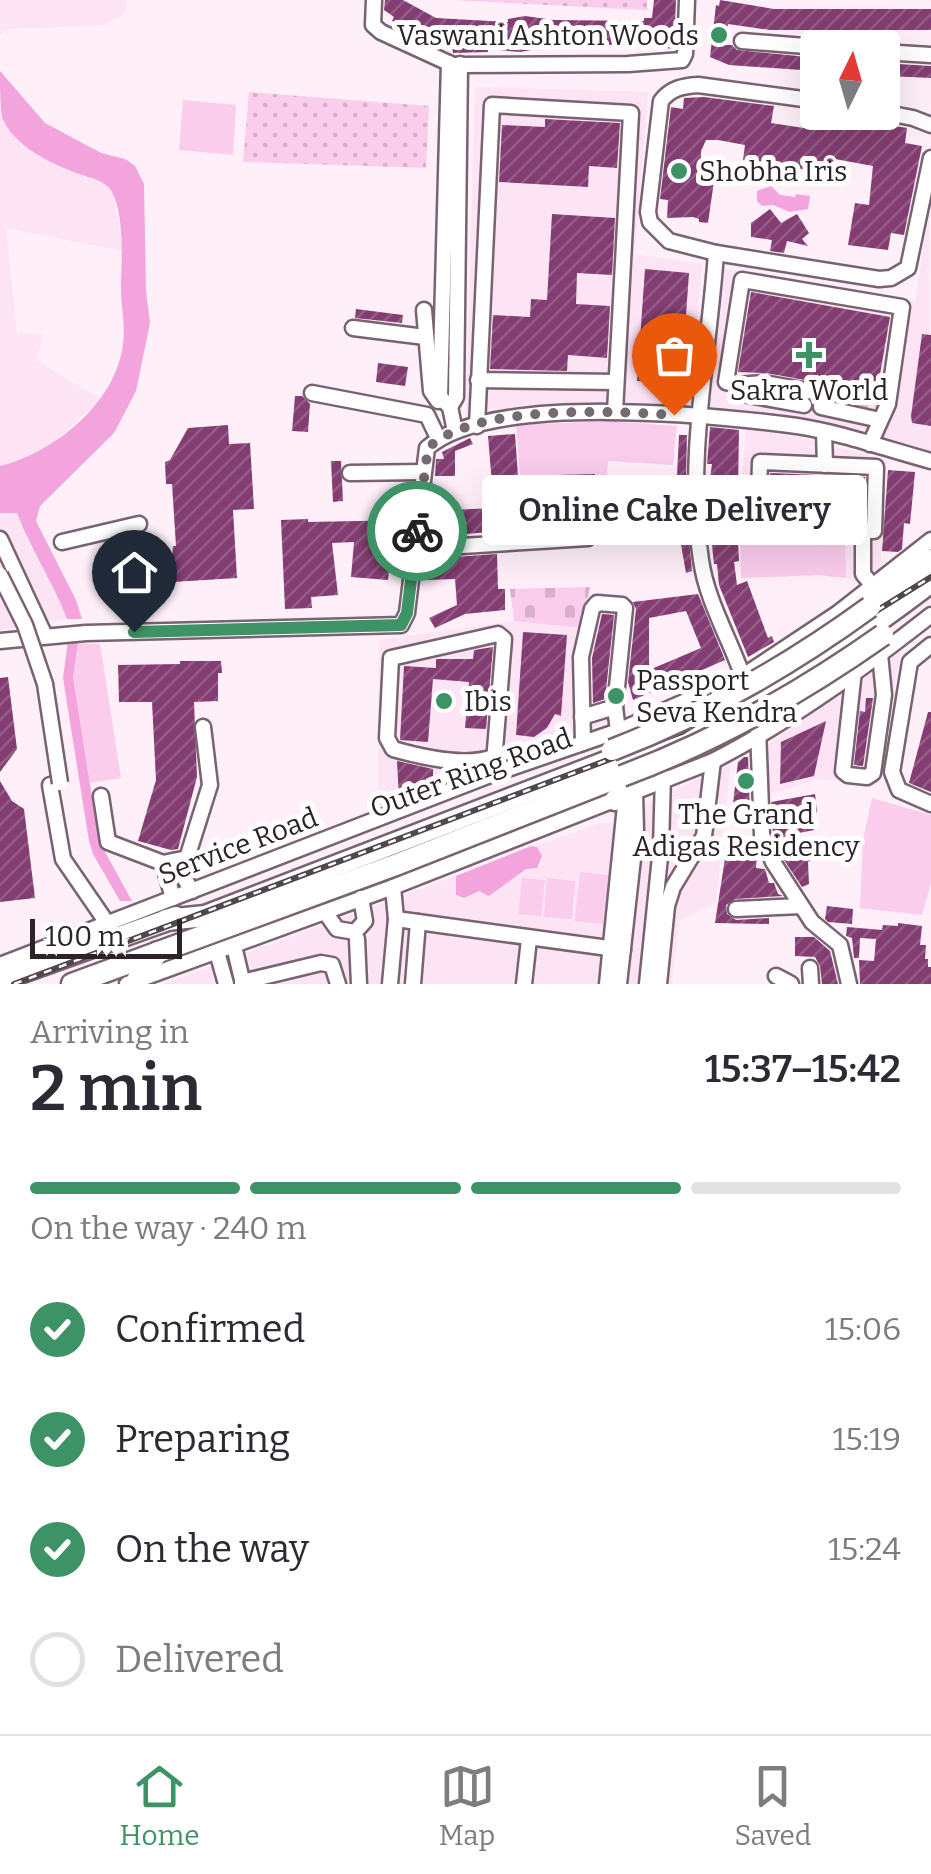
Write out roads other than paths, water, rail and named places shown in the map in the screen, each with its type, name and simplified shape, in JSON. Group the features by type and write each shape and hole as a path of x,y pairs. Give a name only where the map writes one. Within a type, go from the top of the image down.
{"highway":[{"name":"Outer Ring Road","path":"2,972 166,920 724,701 795,660 871,596 931,560"},
{"path":"624,791 638,781 617,742 661,741 751,702 847,643 931,582"},
{"name":"Outer Ring Road","path":"72,984 398,864 624,791 894,639 931,598"},
{"path":"131,983 159,950"}],"street":[{"path":"374,0 374,24 381,32 454,64 628,64 682,60 687,0"},
{"path":"742,41 800,46"},
{"path":"900,53 931,55"},
{"path":"448,406 456,396 454,64"},
{"path":"800,99 698,85 667,93 661,101 650,222 669,241 716,253 891,278 908,268 931,158"},
{"path":"477,426 492,105 632,112 615,412"},
{"path":"900,116 931,125"},
{"path":"716,253 700,416 700,559 743,676 760,736 762,835 773,862 818,930 840,945 849,984"},
{"path":"870,444 880,420 884,404 902,307 742,280 726,382 764,383 880,420"},
{"path":"424,310 431,391 440,404 448,406"},
{"path":"352,328 425,338"},
{"path":"478,380 616,382"},
{"path":"312,393 427,414 438,438"},
{"path":"800,426 814,398"},
{"path":"814,398 825,465"},
{"path":"448,406 454,431"},
{"path":"0,641 86,632 401,625 407,613 428,448 438,438 477,426 566,412 700,416 800,426 931,461"},
{"path":"760,462 876,467 874,531 864,531 758,527 760,462"},
{"path":"350,473 424,472"},
{"path":"664,486 697,488"},
{"path":"62,542 139,524"},
{"path":"864,531 863,574 871,596"},
{"path":"415,549 588,538"},
{"path":"0,539 51,635"},
{"name":"Service Road","path":"2,972 112,922 493,774 583,743 617,742 652,717 743,676 871,596 931,540"},
{"path":"0,575 24,625 45,684 55,784"},
{"path":"0,596 36,686 72,856 112,922"},
{"path":"583,743 580,657 592,608 597,603 622,604 626,608 616,707 617,742"},
{"path":"131,983 393,887 624,791 664,782 712,761 760,736 931,614"},
{"path":"829,620 847,643 859,668 843,770 848,775 867,777 873,773 883,689 894,639"},
{"path":"493,756 484,760 453,760 402,752 390,745 390,658 498,634 504,640 493,774"},
{"path":"894,639 924,651"},
{"path":"924,651 910,662 892,772 899,790 931,804"},
{"path":"852,695 883,689"},
{"path":"582,718 616,707"},
{"path":"647,984 664,782 661,741 652,717"},
{"path":"101,796 108,842 168,862 187,858 210,784 203,727"},
{"path":"453,760 454,790"},
{"path":"660,984 667,906 673,887 704,836 712,761"},
{"path":"608,984 636,832 624,791"},
{"path":"168,862 192,891"},
{"path":"168,862 173,898"},
{"path":"390,984 396,919 393,887"},
{"path":"358,984 356,936 365,921 361,898"},
{"path":"736,909 802,906"},
{"path":"325,912 337,929 356,936"},
{"path":"396,919 616,950"},
{"path":"413,984 418,922"},
{"path":"394,938 416,941"},
{"path":"524,984 530,939"},
{"path":"234,946 237,983"},
{"path":"616,950 620,984"},
{"path":"217,952 237,983"},
{"path":"237,983 320,963 332,965 338,984"},
{"path":"776,976 791,984"}],"tunnel":[{"path":"814,392 879,404"}],"railway":[{"path":"14,984 682,732 931,577"}],"place":[{"name":"Vaswani Ashton Woods","path":"719,35"},
{"name":"Shobha Iris","path":"679,171"},
{"name":"Sakra World","path":"809,355"},
{"name":"Online Cake Delivery","path":"674,415"},
{"name":"Passport Seva Kendra","path":"616,696"},
{"name":"Ibis","path":"444,701"},
{"name":"The Grand Adigas Residency","path":"746,781"}]}
